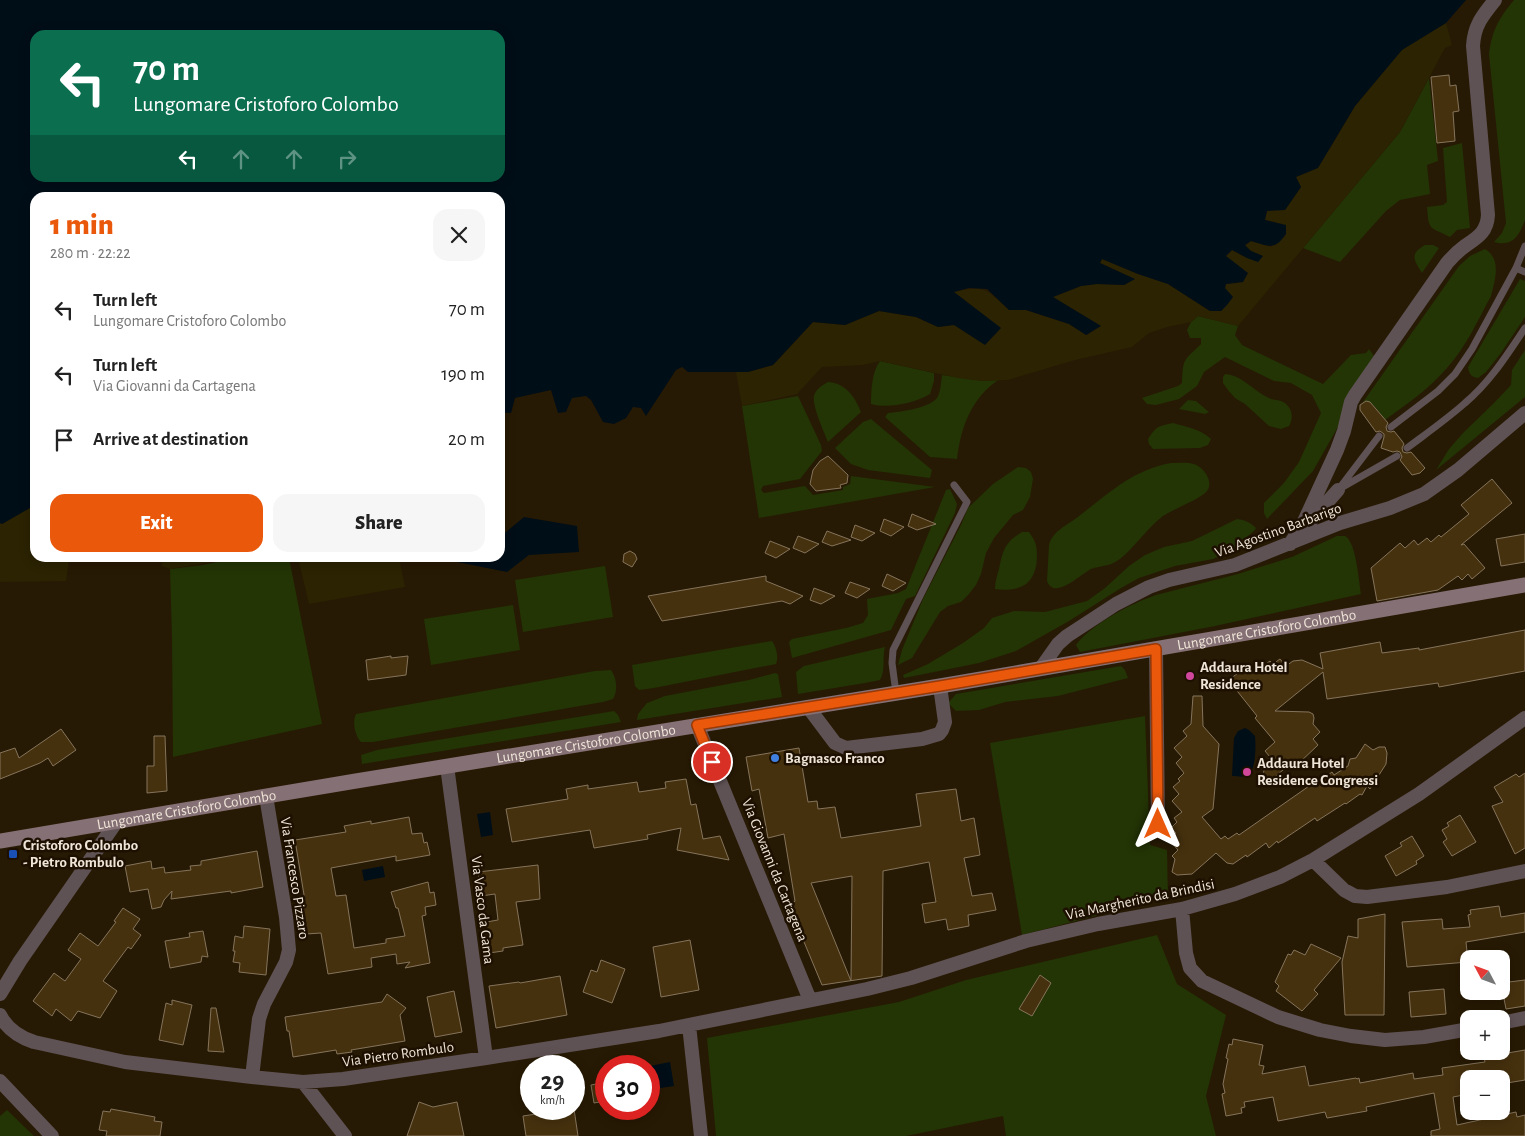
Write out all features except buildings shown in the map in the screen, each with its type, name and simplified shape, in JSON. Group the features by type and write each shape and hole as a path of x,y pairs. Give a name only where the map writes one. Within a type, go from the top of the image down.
{"main road":[{"name":"Lungomare Cristoforo Colombo","path":"0,841 940,686 1525,585"}],"street":[{"path":"1290,544 1302,526 1337,450 1351,402 1355,395 1448,263 1461,248 1478,238 1486,226 1488,215 1473,46 1478,23 1495,0"},
{"name":"Via Agostino Barbarigo","path":"1041,668 1058,644 1067,636 1133,594 1169,580 1235,565 1340,523 1390,508 1424,494 1458,470 1525,413"},
{"path":"1290,544 1338,490"},
{"path":"1156,649 1158,824"},
{"path":"808,707 835,743 846,748 922,739 939,734 944,727 945,714 940,686"},
{"name":"Via Margherito da Brindisi","path":"810,1000 911,978 1026,941 1098,924 1182,909 1235,894 1280,877 1313,860 1419,794 1525,718"},
{"name":"Via Giovanni da Cartagena","path":"697,725 810,1000"},
{"name":"Via Vasco da Gama","path":"447,766 486,1058"},
{"name":"Via Francesco Pizzaro","path":"252,1078 259,1019 264,1004 286,962 289,950 286,917 266,796"},
{"path":"1,991 117,821"},
{"path":"1313,860 1344,890 1355,896 1366,897 1447,887 1525,871"},
{"path":"1182,909 1186,953 1190,968 1202,981 1278,1018 1320,1030 1385,1040 1424,1037 1460,1031"},
{"name":"Via Pietro Rombulo","path":"0,1015 4,1024 13,1032 22,1038 34,1042 125,1062 252,1078 303,1082 486,1058 659,1031 810,1000"},
{"path":"1510,1021 1525,1018"},
{"path":"688,1024 702,1136"},
{"path":"0,1081 52,1136"},
{"path":"303,1082 345,1136"}],"lane":[{"path":"1391,427 1438,391 1455,374 1472,350 1516,268 1525,246"},
{"path":"1516,268 1525,272"},
{"path":"1408,448 1466,403 1504,361 1525,328"},
{"path":"1338,490 1379,436"},
{"path":"1338,490 1396,456"},
{"path":"896,693 892,662 893,650 967,502 954,485"}],"green space":[{"path":"1514,0 1525,0 1525,220 1514,239 1501,243 1494,242 1502,233 1506,223 1489,54 1497,25"},
{"path":"1429,78 1438,161 1427,165 1430,194 1400,200 1386,211 1340,262 1303,248 1400,132"},
{"path":"1462,143 1470,228 1457,230 1450,237 1431,227 1428,221 1427,207 1443,205 1447,202 1443,148"},
{"path":"1425,245 1433,245 1439,248 1422,273 1415,261 1415,254"},
{"path":"1485,249 1494,258 1495,277 1491,296 1471,333 1454,360 1440,376 1418,396 1385,420 1373,405 1363,402 1459,266 1470,256"},
{"path":"1520,279 1525,281 1525,317 1486,372 1478,378 1474,377 1468,367"},
{"path":"1198,316 1238,326 1235,335 1242,345 1323,384 1351,355 1366,353 1369,349 1374,356 1348,395 1339,425 1313,471 1267,519 1264,513 1264,503 1284,483 1299,462 1321,413 1312,395 1291,383 1274,381 1225,357 1204,372 1197,386 1179,399 1156,405 1147,404 1142,398 1182,383 1184,364 1201,344 1201,338 1190,338 1187,330 1191,322"},
{"path":"1525,350 1525,397 1436,470 1449,449 1463,433 1511,385 1512,370"},
{"path":"880,361 934,373 930,394 901,404 885,406 871,404 874,376"},
{"path":"1225,374 1238,378 1269,398 1285,403 1291,412 1292,418 1289,426 1281,429 1269,426 1228,390 1223,383"},
{"path":"942,375 983,381 998,380 974,405 961,436 957,459 930,457 885,417 888,413 914,409 933,401 937,398 941,387"},
{"path":"828,382 839,385 849,391 861,412 828,442 815,406 814,396 821,386"},
{"path":"798,396 822,451 800,479 763,486 761,490 764,493 805,486 813,495 843,490 843,487 850,484 851,476 935,487 759,518 742,406"},
{"path":"1188,400 1196,401 1209,412 1205,414 1179,409"},
{"path":"871,419 932,470 930,478 868,470 851,464 835,448 863,422"},
{"path":"1173,423 1202,433 1211,439 1208,445 1200,448 1153,449 1148,439 1151,435 1158,427"},
{"path":"1171,463 1192,463 1201,468 1209,479 1207,491 1163,516 1116,562 1091,569 1061,587 1055,588 1050,586 1047,581 1049,545 1054,535 1132,477 1157,466"},
{"path":"1018,467 1026,468 1031,472 1033,479 1030,497 1023,510 1013,515 994,538 986,553 981,574 969,594 961,602 948,606 940,612 912,658 898,665 902,650 923,599 968,508 993,484"},
{"path":"950,489 957,504 955,513 915,596 906,599 891,630 792,658 789,642 792,639 863,623 868,615 867,599 898,593 906,589 946,490"},
{"path":"1237,519 1252,524 1256,528 1230,552 1213,559 1175,566 1139,578 1016,651 979,663 904,678 903,675 928,664 963,643 984,628 992,618 1014,611 1045,612 1087,601 1145,555 1164,547 1192,541"},
{"path":"1022,532 1029,532 1036,544 1037,557 1034,574 1025,585 1019,588 995,589 996,579 1006,547 1012,539"},
{"path":"1337,536 1345,536 1352,545 1361,594 1215,626 1080,652 1076,645 1082,637 1101,622 1146,599 1292,557"},
{"path":"217,562 290,562 322,724 173,757 170,569"},
{"path":"605,566 613,617 523,632 515,580"},
{"path":"513,605 520,650 431,665 424,619"},
{"path":"772,641 777,652 776,664 654,688 639,690 635,686 632,665"},
{"path":"885,647 883,672 880,680 798,694 796,672 804,666"},
{"path":"1121,666 1128,678 1058,696 1005,702 979,710 956,711 948,703 956,694"},
{"path":"611,670 616,681 616,692 613,699 603,702 373,742 361,742 355,729 354,721 356,714 595,671"},
{"path":"775,673 778,674 782,697 637,720 638,714 647,703 665,696 749,680"},
{"path":"614,711 621,722 362,764 361,755 377,750"},
{"path":"1145,716 1150,845 1167,850 1168,897 1022,935 990,743"},
{"path":"1157,935 1177,984 1226,1015 1206,1096 1216,1136 1006,1136 1003,1116 906,1136 716,1136 707,1038 899,1002 966,980"},
{"path":"7,1110 34,1136 0,1136 0,1116"}],"sand":[{"path":"1446,23 1452,45 1445,48 1400,132 1238,326 1198,316 1191,322 1149,333 1132,347 1075,360 1008,380 983,381 958,378 880,361 863,365 822,367 797,394 742,406 736,372 748,372 773,365 813,322 845,325 879,311 916,317 938,327 954,325 953,292 972,289 985,290 1009,310 1026,310 1069,324 1087,335 1100,326 1053,297 1081,286 1097,284 1124,285 1134,279 1100,263 1102,259 1168,284 1210,311 1226,284 1238,283 1226,256 1232,250 1247,258 1263,256 1245,246 1251,241 1272,247 1276,222 1264,220 1267,210 1285,210 1301,187 1296,177 1329,150 1355,106 1402,49"},
{"path":"30,508 30,562 69,562 66,581 0,582 0,523 2,524"},
{"path":"162,562 212,562 170,569 162,566"},
{"path":"299,562 400,562 405,587 309,604"}],"shaded area":[{"path":"0,0 1466,0 1446,23 1402,50 1355,106 1318,168 1296,177 1301,187 1285,210 1267,211 1265,220 1286,225 1286,234 1282,239 1271,246 1251,241 1245,245 1251,251 1263,256 1258,262 1232,250 1226,256 1248,273 1243,282 1226,284 1225,288 1233,297 1221,311 1210,311 1168,284 1102,259 1100,263 1135,279 1124,285 1097,284 1081,286 1053,297 1101,326 1086,335 1069,324 1026,310 1009,310 987,289 969,288 954,292 1001,328 985,345 954,325 938,327 916,317 879,311 845,325 813,322 773,365 748,372 688,372 682,367 676,370 646,416 641,408 633,407 626,418 614,424 603,422 591,400 586,396 572,398 566,412 558,413 551,390 515,398 511,413 505,412 505,192 30,192 30,508 2,524 0,523"},
{"path":"524,517 577,526 579,552 529,555 507,572 457,562 505,562 505,533"},
{"path":"1245,728 1255,736 1253,768 1251,773 1246,776 1232,776 1234,738 1238,731"},
{"path":"490,812 493,835 481,837 477,814"},
{"path":"383,866 385,877 364,881 362,870"},
{"path":"670,1062 674,1086 660,1088 660,1064"}],"place":[{"name":"Addaura Hotel Residence","path":"1190,676"},
{"name":"Bagnasco Franco","path":"775,758"},
{"name":"Addaura Hotel Residence Congressi","path":"1247,772"},
{"name":"Cristoforo Colombo - Pietro Rombulo","path":"13,854"}],"route":[{"path":"712,762 697,725 1156,649 1158,824"}]}
